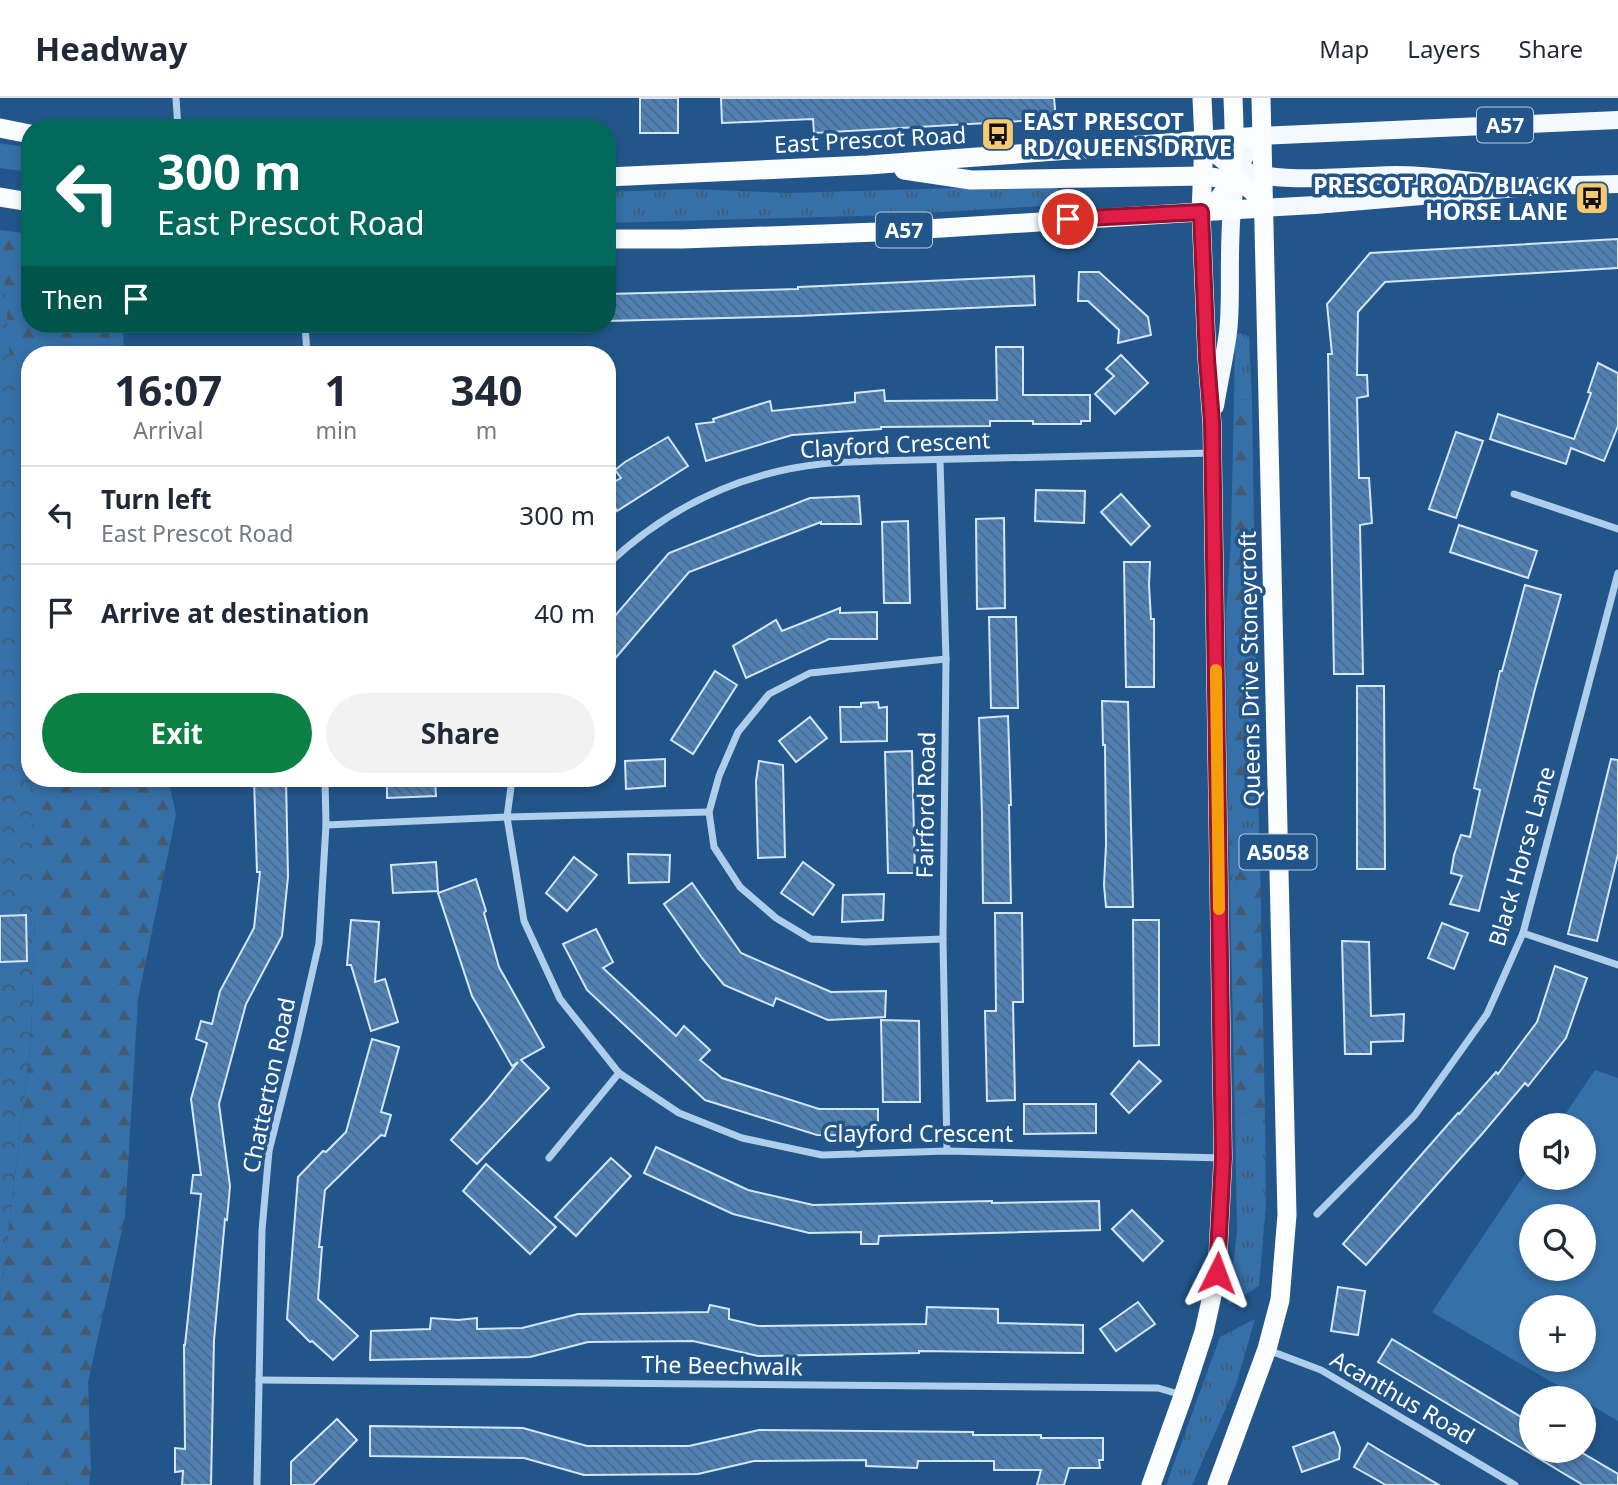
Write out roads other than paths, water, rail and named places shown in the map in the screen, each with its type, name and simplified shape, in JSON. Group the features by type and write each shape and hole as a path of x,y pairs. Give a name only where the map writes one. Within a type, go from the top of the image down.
{"highway":[{"name":"A5058","path":"1201,212 1202,98"},
{"path":"1201,212 1219,198 1234,174 1233,98"},
{"name":"A5058","path":"1261,98 1261,136"},
{"path":"0,128 21,132"},
{"name":"East Prescot Road","path":"616,177 867,165 1261,136"},
{"name":"Queens Drive Stoneycroft","path":"1217,1485 1267,1349 1282,1289 1287,1215 1261,136"},
{"path":"867,165 971,180 1234,174 1256,194 1263,208"},
{"path":"0,197 21,200"},
{"name":"A57","path":"616,239 878,232 1263,208"},
{"name":"Queens Drive Stoneycroft","path":"1150,1485 1184,1396 1204,1332 1217,1273 1223,1158 1212,422 1201,212"}],"main road":[{"name":"A57","path":"1261,136 1618,120"},
{"path":"1212,422 1229,330 1234,174 1249,147 1261,136"},
{"path":"1203,141 1234,174 1314,178 1399,175 1540,186"},
{"name":"A57","path":"1263,208 1540,186 1618,184"}],"street":[{"path":"176,98 177,119"},
{"name":"Clayford Crescent","path":"616,556 684,506 755,476 789,468 823,463 1212,453"},
{"name":"Fairford Road","path":"940,460 946,659 943,939 947,1151"},
{"path":"1514,494 1618,529"},
{"name":"Black Horse Lane","path":"1317,1214 1415,1115 1487,1014 1523,933 1618,573"},
{"path":"943,939 865,942 811,939 776,919 740,887 714,847 709,812 719,776 738,732 769,694 810,673 946,659"},
{"name":"Chatterton Road","path":"257,1485 262,1230 269,1151 319,943 326,825 325,787"},
{"name":"Clayford Crescent","path":"511,787 507,817 523,921 560,999 619,1073 679,1113 742,1138 822,1155 947,1151 1223,1158"},
{"path":"326,825 709,812"},
{"path":"1523,933 1618,965"},
{"path":"549,1158 619,1073"},
{"name":"Acanthus Road","path":"1267,1349 1331,1376 1515,1485"},
{"name":"The Beechwalk","path":"259,1380 1158,1388 1184,1396"},
{"path":"1212,1485 1223,1466"}],"place":[{"name":"EAST PRESCOT RD/QUEENS DRIVE","path":"998,134"},
{"name":"PRESCOT ROAD/BLACK HORSE LANE","path":"1592,198"}]}
